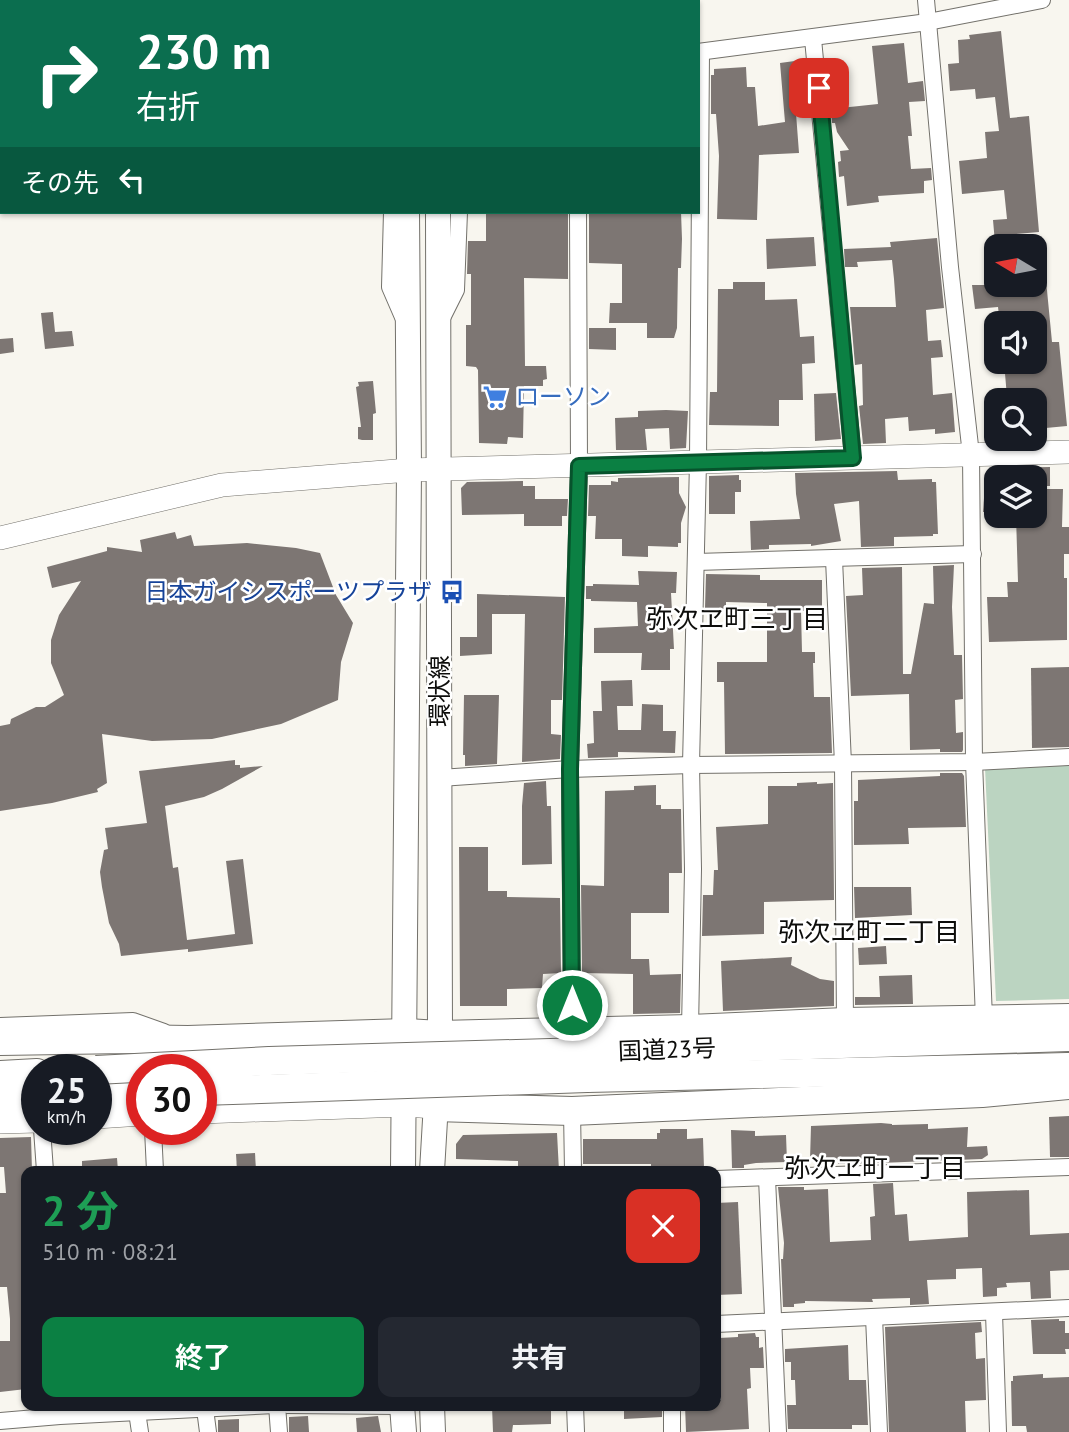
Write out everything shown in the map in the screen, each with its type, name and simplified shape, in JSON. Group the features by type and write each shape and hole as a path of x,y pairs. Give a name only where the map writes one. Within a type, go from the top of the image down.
{"highway":[{"path":"0,1041 440,1035 845,1022 986,1030 1069,1018"},
{"name":"国道23号","path":"112,1069 986,1030 1069,1037"},
{"name":"国道23号","path":"217,1090 1069,1067"},
{"path":"0,1074 21,1073"},
{"path":"435,1107 572,1111 982,1093 1069,1085"},
{"path":"0,1098 21,1097"}],"main road":[{"name":"環状線","path":"403,1166 409,470 407,214"},
{"name":"環状線","path":"432,1166 440,1035 438,214"},
{"path":"402,1411 404,1432"},
{"path":"432,1411 433,1432"}],"street":[{"path":"926,0 950,267 971,455 974,762 986,1030"},
{"path":"700,52 928,22 1042,0"},
{"path":"813,39 853,458"},
{"path":"391,214 390,287 406,326"},
{"path":"438,325 456,290 459,214"},
{"path":"572,1031 570,769 579,466 578,214"},
{"path":"690,1029 699,214"},
{"path":"0,538 222,485 409,470 1069,452"},
{"path":"696,562 973,554"},
{"path":"834,559 843,764 845,1022"},
{"path":"440,778 570,769 974,762 1069,757"},
{"path":"0,1026 133,1021 188,1040"},
{"path":"217,1111 405,1105 435,1107"},
{"path":"572,1111 573,1166"},
{"path":"0,1122 21,1121"},
{"path":"43,1145 45,1166"},
{"path":"154,1145 155,1166"},
{"path":"721,1179 1069,1167"},
{"path":"767,1178 778,1432"},
{"path":"721,1324 1069,1308"},
{"path":"994,1312 998,1432"},
{"path":"874,1317 879,1432"},
{"path":"5,1425 160,1411"},
{"path":"205,1411 208,1432"},
{"path":"277,1411 279,1432"},
{"path":"575,1411 576,1432"},
{"path":"672,1411 672,1432"},
{"path":"137,1412 140,1432"}],"green space":[{"path":"1069,764 1069,999 996,1001 985,768"}],"building":[{"path":"1001,31 1010,118 1029,116 1039,232 994,234 993,220 1007,219 1004,190 962,194 959,161 987,158 985,132 999,131 995,97 976,99 975,89 950,91 948,64 959,63 958,40 970,39 969,35"},
{"path":"904,43 908,83 923,81 925,101 909,102 911,169 931,168 932,180 924,181 924,193 878,196 879,202 847,206 844,176 839,177 838,162 841,161 840,151 849,150 837,132 835,123 832,123 831,109 878,104 872,46"},
{"path":"802,60 805,99 795,100 799,153 759,155 757,220 717,219 719,156 716,114 711,114 711,75 714,75 714,69 746,67 747,87 755,87 758,126 785,122 780,63"},
{"path":"486,214 568,214 568,279 524,278 525,366 546,366 547,379 543,380 543,386 524,386 523,438 508,437 507,444 479,443 478,370 476,367 466,366 466,325 471,325 471,274 467,274 468,241 486,241"},
{"path":"589,214 681,214 681,268 678,268 677,328 674,338 647,338 647,323 609,323 610,303 622,303 622,264 589,263"},
{"path":"814,237 816,266 767,269 766,239"},
{"path":"937,238 944,308 926,310 928,341 941,340 943,357 931,358 933,395 952,393 955,432 935,434 935,429 909,431 908,417 885,419 886,443 863,444 859,406 863,405 862,364 855,365 850,307 896,307 894,279 892,260 857,262 858,267 845,267 844,249 891,247 890,242"},
{"path":"733,282 765,282 765,300 797,299 800,337 814,336 815,363 802,364 803,400 779,400 779,426 709,425 710,392 717,392 718,289 733,289"},
{"path":"972,285 984,285 984,298 1046,298 1047,290 1052,342 1059,342 1067,426 1047,428 1047,388 1006,388 1005,374 1047,374 1047,311 998,311 998,307 975,309"},
{"path":"53,312 55,332 72,331 74,346 45,349 41,313"},
{"path":"589,328 616,328 616,350 589,349"},
{"path":"13,338 14,352 0,354 0,339"},
{"path":"373,381 376,413 373,414 373,440 362,440 358,439 358,427 361,427 356,387 359,386 358,382"},
{"path":"836,393 841,439 815,441 814,394"},
{"path":"638,411 688,411 686,448 670,449 669,428 645,429 647,450 616,450 615,418 638,417"},
{"path":"1047,467 1050,467 1050,486 1047,486"},
{"path":"897,471 898,480 932,479 932,482 936,482 938,534 894,537 894,546 861,547 859,501 834,504 841,541 811,546 769,545 769,549 751,550 750,521 800,519 795,473"},
{"path":"739,475 741,492 735,492 735,514 709,514 709,476"},
{"path":"679,477 679,493 686,507 681,523 681,543 678,543 678,547 648,546 648,557 622,556 622,539 595,539 596,516 588,516 589,485 611,485 611,481 618,482 618,478"},
{"path":"523,481 523,486 535,486 535,499 568,499 567,516 562,516 562,526 524,526 524,514 462,515 461,488 467,482"},
{"path":"1047,489 1063,489 1062,527 1069,527 1069,554 1064,554 1064,578 1067,578 1067,640 989,642 987,597 1008,597 1007,582 1018,582 1016,528 1047,528"},
{"path":"175,532 177,539 191,535 194,546 247,543 320,553 336,595 353,623 341,662 338,700 281,724 212,739 152,741 102,734 107,783 97,789 98,792 0,811 0,726 10,724 11,719 36,707 45,707 64,695 51,663 51,640 59,615 81,581 52,588 47,567 107,551 107,547 142,552 140,540"},
{"path":"954,565 954,655 962,655 963,699 955,700 956,733 963,732 963,750 910,750 909,694 851,696 846,596 863,595 862,568 902,567 903,674 911,674 924,603 934,604 933,566"},
{"path":"638,571 677,572 676,593 671,593 674,649 670,649 670,670 641,670 642,653 594,653 594,628 638,626 637,602 591,601 586,599 586,586 639,585"},
{"path":"706,574 760,575 760,580 822,580 822,611 801,611 802,652 815,652 814,697 830,697 832,753 725,754 724,682 717,682 717,662 767,662 767,603 726,602 726,609 705,608"},
{"path":"477,594 565,597 562,700 551,700 551,734 561,735 560,759 522,762 525,614 492,614 492,654 460,656 460,637 477,637"},
{"path":"1069,667 1069,747 1032,748 1031,668"},
{"path":"632,680 633,706 617,706 618,730 641,730 642,704 663,705 663,731 676,731 675,753 618,752 618,757 588,758 587,744 594,743 593,711 602,711 601,681"},
{"path":"464,695 499,695 497,764 465,766"},
{"path":"235,760 235,765 240,765 240,768 263,766 204,797 165,806 173,868 178,867 187,940 235,934 226,861 243,859 253,944 121,956 119,944 109,923 100,872 104,850 108,849 105,828 147,823 139,771"},
{"path":"940,773 962,773 964,776 966,827 908,828 909,844 854,845 854,801 858,801 858,780 940,776"},
{"path":"546,781 547,806 551,806 552,864 522,865 524,783"},
{"path":"797,783 833,783 834,900 764,902 764,934 702,936 703,895 713,895 714,870 718,870 716,827 768,824 768,786 797,786"},
{"path":"656,785 656,805 661,805 661,809 681,809 682,873 669,873 669,913 631,913 631,959 649,959 650,975 681,974 680,1013 633,1014 633,974 582,973 581,885 604,886 605,791 634,790 634,786"},
{"path":"459,847 488,847 488,891 507,891 507,897 560,898 561,973 543,974 542,988 507,989 507,1006 460,1006"},
{"path":"854,887 911,887 912,915 855,918"},
{"path":"886,946 887,964 859,965 858,948"},
{"path":"792,957 791,965 820,979 834,981 834,1006 723,1011 721,961"},
{"path":"912,975 913,1004 855,1005 855,997 880,997 879,976"},
{"path":"1069,1116 1069,1157 1050,1157 1049,1117"},
{"path":"928,1124 928,1129 968,1127 967,1147 987,1146 988,1155 982,1159 853,1164 838,1164 838,1160 810,1160 811,1126"},
{"path":"660,1129 687,1129 687,1139 703,1138 704,1166 583,1164 583,1139 657,1139 657,1133 660,1133"},
{"path":"731,1130 755,1131 755,1136 786,1135 787,1162 756,1163 744,1165 744,1168 732,1168"},
{"path":"557,1133 559,1166 518,1166 518,1161 456,1159 456,1144 463,1135"},
{"path":"21,1137 21,1145 31,1145 32,1166 21,1166 21,1390 0,1392 0,1341 10,1341 10,1319 7,1287 0,1287 0,1193 6,1193 4,1167 0,1167 0,1138"},
{"path":"255,1153 256,1166 237,1166 236,1154"},
{"path":"117,1158 118,1166 82,1166 82,1161"},
{"path":"893,1183 895,1215 907,1214 909,1241 968,1237 967,1192 1029,1190 1030,1235 1069,1233 1069,1270 1050,1271 1051,1298 1031,1299 1030,1282 1006,1283 1007,1287 997,1288 997,1296 983,1297 982,1268 956,1269 956,1279 927,1280 929,1304 910,1305 910,1298 872,1299 873,1302 805,1301 794,1304 794,1307 783,1307 781,1259 784,1243 778,1187 828,1189 830,1242 871,1240 870,1217 875,1216 873,1184"},
{"path":"738,1202 742,1294 721,1295 721,1203"},
{"path":"1031,1320 1065,1321 1065,1333 1069,1333 1069,1349 1065,1349 1066,1354 1033,1354"},
{"path":"981,1322 982,1332 975,1333 976,1359 985,1358 986,1400 965,1401 966,1432 889,1432 885,1327"},
{"path":"755,1333 756,1337 759,1337 759,1348 763,1347 764,1368 750,1368 751,1388 747,1389 749,1429 686,1432 685,1411 721,1411 721,1338 738,1337 738,1334"},
{"path":"848,1345 849,1380 866,1380 868,1425 852,1425 852,1429 788,1429 787,1405 796,1405 795,1380 791,1380 791,1362 785,1362 785,1349"},
{"path":"1043,1374 1043,1378 1069,1377 1069,1432 1027,1432 1026,1426 1012,1426 1013,1376"},
{"path":"492,1411 551,1411 551,1424 513,1425 512,1432 493,1432"},
{"path":"624,1411 662,1411 662,1417 624,1419"},
{"path":"308,1416 309,1432 289,1432 289,1417"},
{"path":"378,1416 381,1432 357,1432 356,1418"},
{"path":"239,1419 239,1432 218,1432 218,1420"}],"place":[{"name":"ローソン","path":"495,397"},
{"name":"日本ガイシスポーツプラザ","path":"452,592"}],"district":[{"name":"弥次ヱ町三丁目","path":"737,619"},
{"name":"弥次ヱ町二丁目","path":"869,932"},
{"name":"弥次ヱ町一丁目","path":"875,1168"}],"route":[{"path":"572,1005 570,769 579,466 853,458 819,88"}]}
